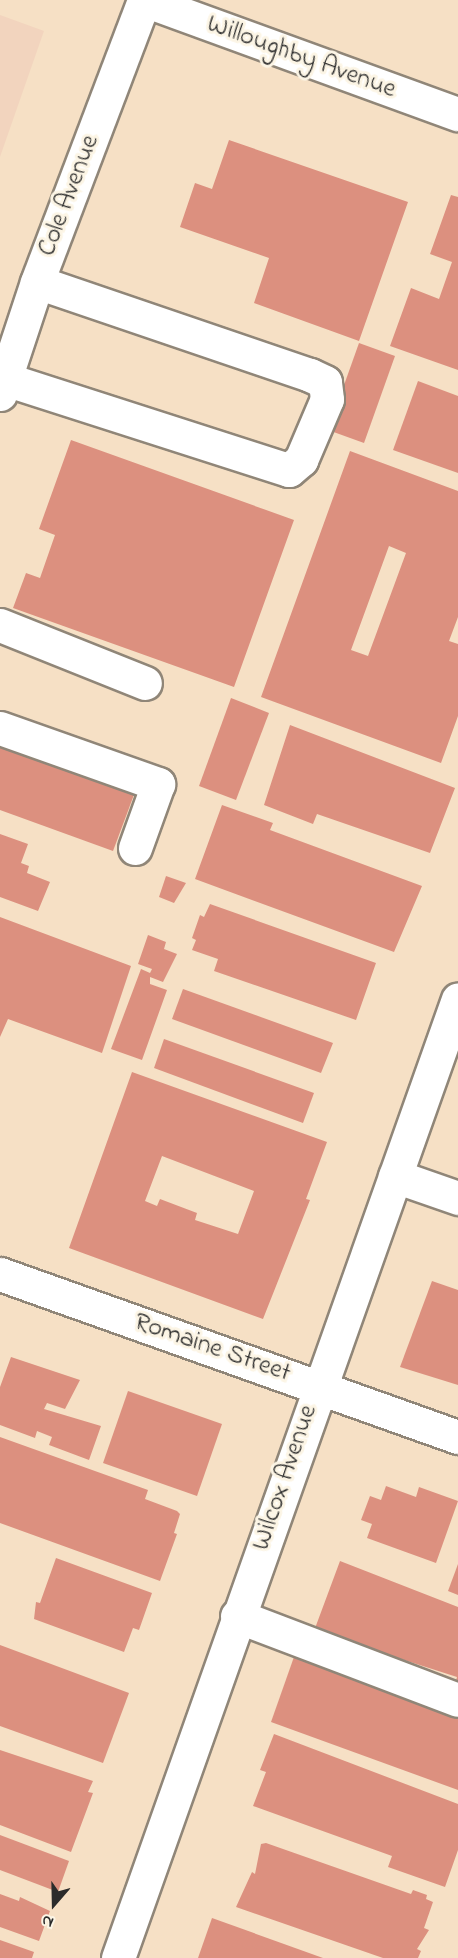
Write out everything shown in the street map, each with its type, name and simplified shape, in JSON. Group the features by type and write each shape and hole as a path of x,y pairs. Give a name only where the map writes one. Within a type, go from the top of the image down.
{"street":[{"name":"Willoughby Avenue","path":"144,0 458,114"},
{"name":"Cole Avenue","path":"2,386 37,282 144,0"},
{"path":"2,386 289,470 301,460 327,399 325,382 310,375 37,282"},
{"path":"0,625 145,683"},
{"path":"0,728 158,784 135,848"},
{"name":"Wilcox Avenue","path":"118,1958 318,1386 458,999"},
{"path":"395,1176 458,1198"},
{"name":"Romaine Street","path":"0,1274 458,1437"},
{"path":"237,1616 458,1700"}],"shaded area":[{"path":"0,15 44,31 0,157"}],"building":[{"path":"229,140 408,202 359,341 254,303 269,258 180,227 195,183 212,189"},
{"path":"451,195 458,197 458,370 390,346 411,288 439,299 452,262 430,254"},
{"path":"359,343 395,356 364,443 328,430"},
{"path":"418,381 458,396 458,473 393,450"},
{"path":"71,440 294,520 234,687 13,608 26,573 40,578 55,535 39,529"},
{"path":"350,451 458,491 458,617 449,641 458,644 458,716 441,763 261,697","holes":["389,546 406,553 368,656 351,650"]},
{"path":"231,698 269,713 236,800 199,786"},
{"path":"290,725 455,788 430,853 317,814 313,824 264,805"},
{"path":"0,741 135,792 113,851 0,810"},
{"path":"222,805 273,823 270,830 422,886 394,952 195,879"},
{"path":"0,834 28,844 21,863 29,866 27,873 50,882 38,911 0,897"},
{"path":"166,876 186,883 174,903 159,897"},
{"path":"210,904 376,963 356,1020 214,971 218,959 192,950 196,940 192,938 200,915 204,917"},
{"path":"0,917 131,966 102,1053 8,1019 0,1037"},
{"path":"148,935 166,942 164,949 177,954 163,982 150,977 150,984 167,990 142,1060 111,1049 141,969 150,973 152,969 138,964"},
{"path":"183,989 333,1043 321,1073 172,1019"},
{"path":"164,1039 314,1093 303,1123 154,1068"},
{"path":"132,1072 327,1142 306,1199 310,1200 263,1319 69,1248","holes":["162,1156 254,1191 238,1234 195,1220 197,1213 160,1199 157,1206 145,1201"]},
{"path":"432,1281 458,1290 458,1385 400,1367"},
{"path":"11,1357 80,1380 65,1409 47,1403 44,1409 101,1426 89,1460 49,1445 52,1437 37,1431 35,1438 0,1425 0,1387"},
{"path":"128,1391 222,1424 197,1496 103,1463"},
{"path":"0,1437 148,1490 145,1499 177,1511 180,1514 174,1533 177,1534 160,1581 0,1523"},
{"path":"386,1486 416,1497 419,1487 458,1501 436,1563 367,1538 372,1524 361,1520 370,1496 381,1500"},
{"path":"56,1558 152,1593 139,1630 133,1628 124,1652 34,1619 36,1602 40,1603"},
{"path":"340,1561 458,1607 458,1688 454,1687 457,1677 314,1631"},
{"path":"458,1564 458,1595 448,1591"},
{"path":"0,1645 129,1693 103,1763 0,1726"},
{"path":"295,1654 458,1713 458,1790 271,1722"},
{"path":"274,1734 458,1804 458,1850 445,1887 388,1867 392,1856 253,1806 266,1772 260,1770"},
{"path":"0,1750 93,1781 88,1792 93,1793 71,1852 0,1825"},
{"path":"0,1835 69,1861 58,1892 0,1870"},
{"path":"266,1843 411,1894 413,1890 427,1895 426,1899 433,1902 424,1928 429,1930 417,1949 421,1951 418,1958 383,1958 236,1907 252,1872 255,1874 261,1844"},
{"path":"0,1894 19,1901 20,1897 50,1911 39,1941 0,1927"},
{"path":"212,1918 323,1958 198,1958"},
{"path":"0,1940 34,1952 32,1958 0,1958"}]}
